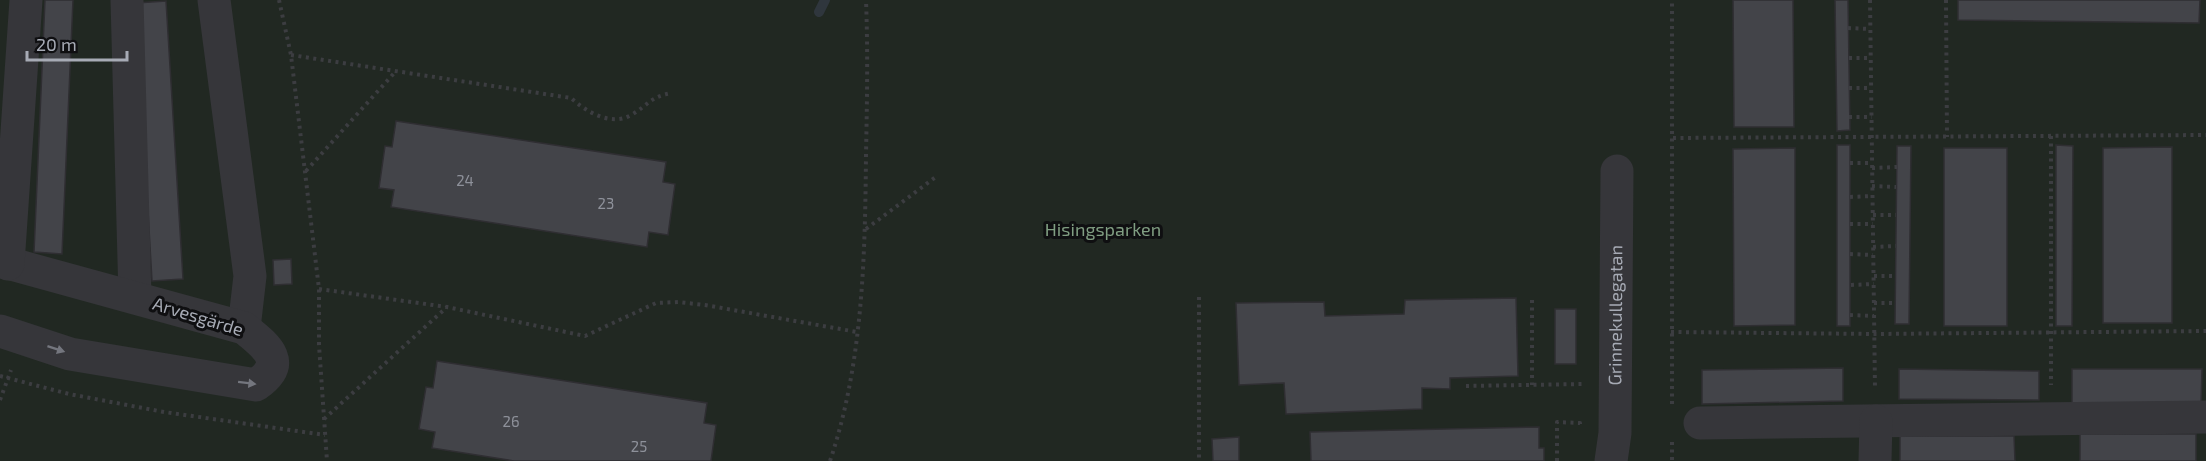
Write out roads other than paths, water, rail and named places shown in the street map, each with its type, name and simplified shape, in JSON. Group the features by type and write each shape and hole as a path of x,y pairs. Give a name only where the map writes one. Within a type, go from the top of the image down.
{"street":[{"path":"4,263 26,0"},
{"path":"127,0 135,297"},
{"path":"214,0 250,276 244,328"},
{"name":"Grinnekullegatan","path":"1611,461 1615,433 1617,171"},
{"name":"Arvesgärde","path":"0,331 70,354 256,385 268,377 273,363 271,354 265,345 244,328 4,263"},
{"path":"1681,425 2206,417"},
{"path":"1875,461 1876,421"}],"waterway":[{"path":"819,12 825,0"}],"park label":[{"name":"Hisingsparken","path":"1103,230"}]}
